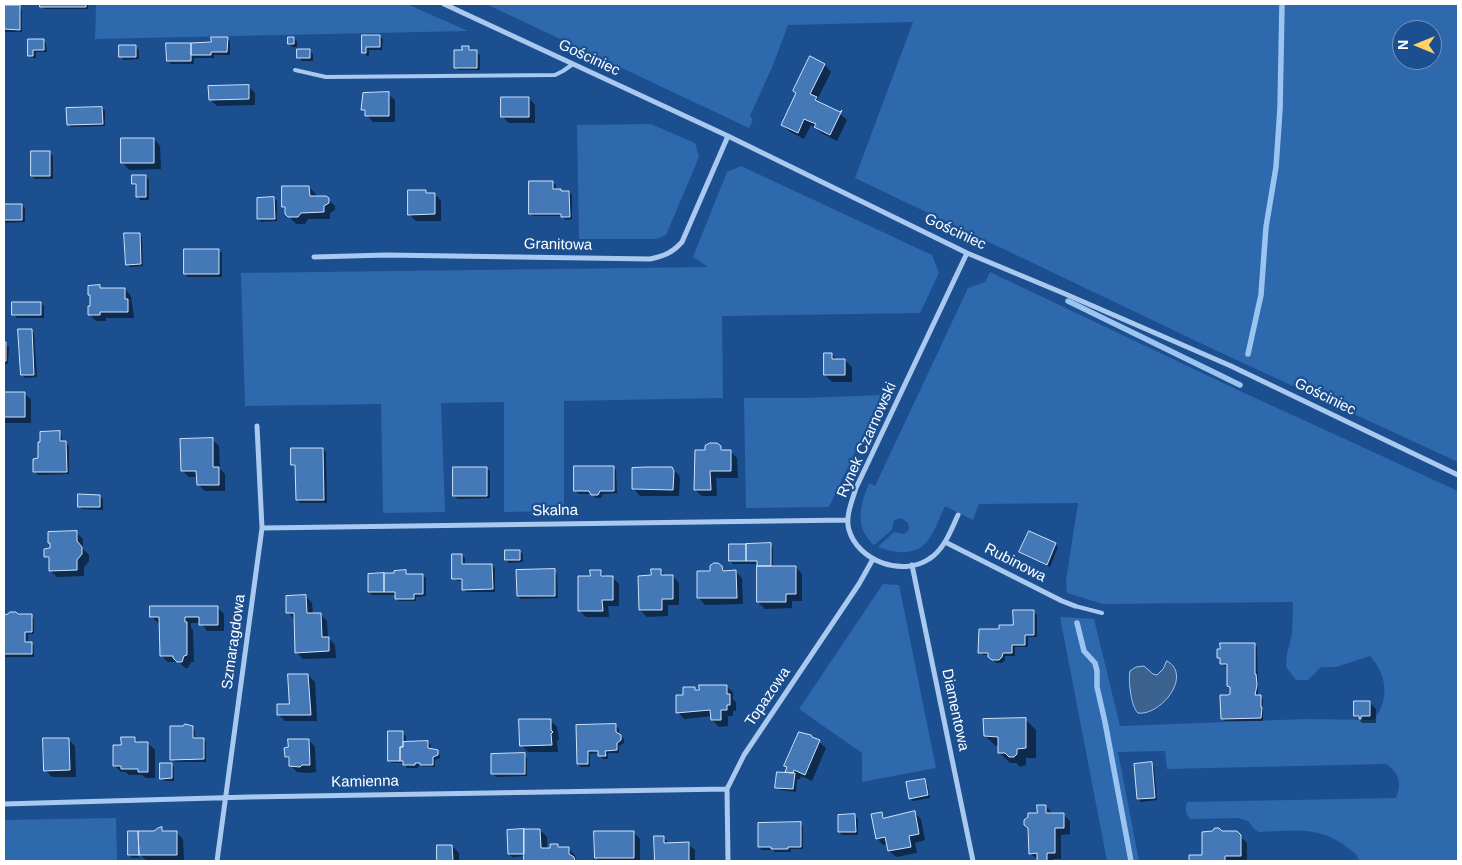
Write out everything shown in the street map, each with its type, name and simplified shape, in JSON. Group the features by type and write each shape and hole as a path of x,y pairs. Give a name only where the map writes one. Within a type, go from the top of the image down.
{"street":[{"name":"Gościniec","path":"444,4 728,136 967,253 1063,292 1231,366 1458,475"},
{"name":"Granitowa","path":"314,257 386,255 650,259 666,255 682,242 728,136"},
{"name":"Rynek Czarnowski","path":"958,515 945,542 928,560 912,565 891,566 873,559 855,541 849,530 848,520 856,488 967,253"},
{"name":"Szmaragdowa","path":"217,861 262,528 257,426"},
{"name":"Skalna","path":"262,528 848,520"},
{"name":"Rubinowa","path":"945,542 1075,606"},
{"name":"Topazowa","path":"728,861 727,789 744,755 859,584 873,559"},
{"name":"Diamentowa","path":"912,565 973,861"},
{"name":"Kamienna","path":"4,804 249,797 727,789"}],"lane":[{"path":"295,70 326,77 555,74 573,64"},
{"path":"1075,606 1102,613"}],"shaded area":[{"path":"96,4 407,4 468,31 95,39"},
{"path":"486,4 1458,4 1458,462 1217,351 855,178 913,22 788,25 773,65 750,116 753,120 749,128"},
{"path":"651,124 695,143 699,157 666,235 656,239 579,239 577,125"},
{"path":"741,166 932,255 939,273 920,313 722,316 723,398 564,401 564,511 504,512 504,402 441,403 445,512 383,513 381,404 245,406 241,273 708,267 693,257 727,172"},
{"path":"990,272 1238,390 1458,491 1458,861 1359,861 1353,852 1326,835 1305,831 1259,832 1248,821 1238,818 1190,819 1186,811 1187,802 1396,798 1399,788 1398,779 1394,771 1386,764 1167,769 1165,751 1118,752 1139,861 1107,861 1060,617 1094,619 1120,726 1305,719 1374,720 1383,704 1383,679 1370,656 1336,667 1321,667 1308,680 1296,680 1286,667 1292,634 1293,602 1103,604 1067,593 1066,580 1078,503 979,504 973,520 945,506 936,527 924,545 919,548 913,551 899,552 878,547 894,532 904,534 909,530 908,523 901,518 894,520 892,530 874,545 861,524 861,508 869,483 875,486 968,288 985,282"},
{"path":"882,395 829,507 746,508 744,398"},
{"path":"883,584 899,585 936,768 862,782 862,753 799,709"},
{"path":"1167,661 1174,667 1177,675 1171,693 1156,708 1138,713 1131,693 1130,671 1136,667 1144,666 1157,675"},
{"path":"116,818 117,861 4,861 4,820"}],"building":[{"path":"40,4 86,4 86,7 40,7"},
{"path":"5,5 20,5 20,30 4,29"},
{"path":"362,35 380,35 380,47 366,47 366,53 362,53"},
{"path":"211,37 228,37 227,52 211,52 211,55 191,55 191,43 211,42"},
{"path":"288,37 294,37 294,44 288,44"},
{"path":"28,39 44,39 44,50 33,50 33,56 28,56"},
{"path":"166,43 191,43 191,61 167,61"},
{"path":"119,45 136,45 136,57 119,57"},
{"path":"462,46 469,46 469,50 477,50 477,68 454,68 454,50 462,50"},
{"path":"297,49 310,49 310,58 297,58"},
{"path":"810,56 825,64 810,94 817,97 815,100 840,112 842,110 830,135 814,127 816,124 804,119 798,133 781,125 796,93 793,91"},
{"path":"249,85 249,99 209,100 208,86"},
{"path":"389,92 389,116 365,116 365,110 361,110 363,93"},
{"path":"501,97 529,97 529,117 501,117"},
{"path":"102,107 103,124 67,125 66,108"},
{"path":"121,138 154,138 154,163 121,163"},
{"path":"31,151 50,151 50,176 31,176"},
{"path":"132,175 146,175 146,197 136,197 136,184 132,184"},
{"path":"529,181 553,181 553,189 569,191 570,217 561,217 561,214 529,214"},
{"path":"282,186 309,186 310,196 326,196 329,198 329,203 324,206 324,212 301,213 298,217 288,217 285,214 285,207 282,207"},
{"path":"408,190 426,190 426,193 435,193 435,214 408,215"},
{"path":"274,197 275,219 257,219 257,198"},
{"path":"4,204 22,204 22,220 4,220"},
{"path":"124,233 140,233 141,264 126,265"},
{"path":"184,249 219,249 219,274 184,274"},
{"path":"100,285 100,288 125,288 125,299 128,299 128,312 100,312 100,315 88,315 90,295 88,295 88,286"},
{"path":"12,302 41,302 41,315 12,315"},
{"path":"18,329 32,329 34,375 21,375"},
{"path":"4,342 6,342 6,361 4,361"},
{"path":"824,353 832,353 832,359 845,359 845,375 824,375"},
{"path":"4,392 25,392 25,417 4,417"},
{"path":"60,431 60,441 66,441 67,472 33,472 33,459 38,458 40,432"},
{"path":"213,438 213,467 219,467 219,485 197,485 196,471 181,471 180,439"},
{"path":"710,443 717,443 721,446 721,450 731,450 731,471 710,471 711,490 694,490 695,450 705,450 705,446"},
{"path":"291,448 323,448 324,500 296,500 295,465 291,465"},
{"path":"574,466 614,466 614,491 600,491 598,495 591,495 589,491 574,491"},
{"path":"453,467 487,467 487,496 453,496"},
{"path":"672,467 674,471 673,490 632,489 632,468"},
{"path":"78,494 100,495 100,507 78,507"},
{"path":"77,531 77,541 82,547 82,554 77,560 77,570 49,571 49,557 44,557 44,549 50,548 48,532"},
{"path":"1029,531 1056,543 1047,565 1019,552"},
{"path":"771,543 771,566 757,566 757,561 746,561 746,544"},
{"path":"729,544 746,544 746,561 729,561"},
{"path":"505,550 520,550 520,560 505,560"},
{"path":"452,554 462,554 462,564 492,564 493,589 462,590 462,579 452,579"},
{"path":"714,563 722,566 723,571 736,570 737,598 697,598 697,571 710,571 710,566"},
{"path":"757,566 796,566 796,594 786,594 786,602 757,602"},
{"path":"555,569 555,596 517,596 516,570"},
{"path":"651,569 661,569 661,575 673,575 673,599 662,599 662,610 639,610 638,576 651,575"},
{"path":"406,570 406,574 423,574 423,594 414,594 414,599 395,599 395,592 384,592 384,573"},
{"path":"590,570 601,570 601,576 613,576 613,600 602,600 603,611 578,611 578,576 590,576"},
{"path":"384,573 384,592 368,592 368,574"},
{"path":"306,595 307,613 321,613 322,637 329,637 329,651 295,653 294,613 286,613 286,596"},
{"path":"150,606 218,606 218,625 199,625 199,617 185,617 185,622 187,622 187,655 184,656 182,662 177,662 173,656 160,656 159,617 150,617"},
{"path":"1013,610 1034,610 1034,635 1025,635 1025,645 1012,645 1012,653 1003,653 999,660 992,660 988,657 988,653 978,653 979,629 999,629 999,625 1013,625"},
{"path":"10,612 32,614 32,632 25,632 25,642 32,642 32,654 4,654 4,615"},
{"path":"1220,643 1255,643 1257,685 1255,695 1261,695 1261,718 1221,719 1220,695 1230,694 1230,687 1227,686 1227,664 1220,664 1220,658 1217,658 1217,649 1220,649"},
{"path":"288,674 308,674 311,715 277,715 277,704 289,704"},
{"path":"699,685 727,685 727,694 730,694 730,705 727,705 727,710 721,710 721,720 711,720 710,710 676,713 676,695 683,695 683,687 695,687 695,690 699,690"},
{"path":"1354,701 1370,701 1370,716 1361,716 1361,719 1359,719 1359,716 1354,716"},
{"path":"1026,718 1026,748 1017,749 1017,754 1014,757 1009,757 1005,753 998,753 998,737 984,736 983,719"},
{"path":"519,719 551,719 552,745 520,746"},
{"path":"185,724 193,726 193,738 204,738 204,759 170,760 170,726 183,726"},
{"path":"616,724 616,732 621,735 621,740 617,743 617,750 605,751 606,756 598,756 598,751 588,751 588,764 577,764 576,725"},
{"path":"388,731 403,731 403,747 400,747 400,761 388,761"},
{"path":"799,732 820,740 805,775 794,770 793,773 785,772 787,767 784,766"},
{"path":"121,737 135,737 135,742 148,742 148,772 138,772 138,769 121,769 121,766 113,766 113,745 121,745"},
{"path":"43,738 69,738 70,770 44,771"},
{"path":"288,739 309,739 310,765 302,765 300,767 289,766 289,757 285,757 284,748 288,747"},
{"path":"428,741 428,748 438,750 438,755 433,757 433,765 415,763 415,765 403,765 403,761 400,761 400,747 403,747 403,742"},
{"path":"525,753 525,774 491,774 491,754"},
{"path":"1152,762 1155,798 1137,799 1134,764"},
{"path":"160,763 172,763 172,778 160,779"},
{"path":"777,772 795,773 793,789 775,788"},
{"path":"925,779 928,795 909,799 906,782"},
{"path":"1037,805 1046,805 1046,813 1064,813 1064,828 1055,828 1055,853 1047,853 1047,861 1037,861 1037,853 1029,854 1028,828 1024,825 1024,820 1028,817 1028,813 1037,813"},
{"path":"915,811 919,834 909,836 911,847 888,851 885,837 876,839 871,814 882,812 883,818"},
{"path":"855,814 856,832 838,832 838,815"},
{"path":"801,822 801,847 771,849 771,847 758,847 758,823"},
{"path":"162,827 162,831 177,831 177,855 139,855 138,831 154,831"},
{"path":"1215,828 1219,828 1222,831 1237,831 1241,835 1241,856 1225,856 1225,861 1189,861 1189,855 1202,855 1202,832 1212,831"},
{"path":"524,829 540,829 541,848 550,848 550,844 558,844 558,847 569,847 569,854 574,857 575,861 524,861"},
{"path":"524,829 524,854 508,854 507,830"},
{"path":"128,831 138,831 139,855 128,855"},
{"path":"594,831 634,831 634,858 595,858"},
{"path":"654,836 664,836 664,843 689,842 689,861 655,861"},
{"path":"437,845 452,845 453,861 437,861"}],"waterway":[{"path":"1248,354 1261,295 1266,227 1276,167 1280,109 1282,4"},
{"path":"1068,301 1240,385"},
{"path":"1077,623 1084,651 1095,663 1097,671 1097,687 1131,861"}]}
